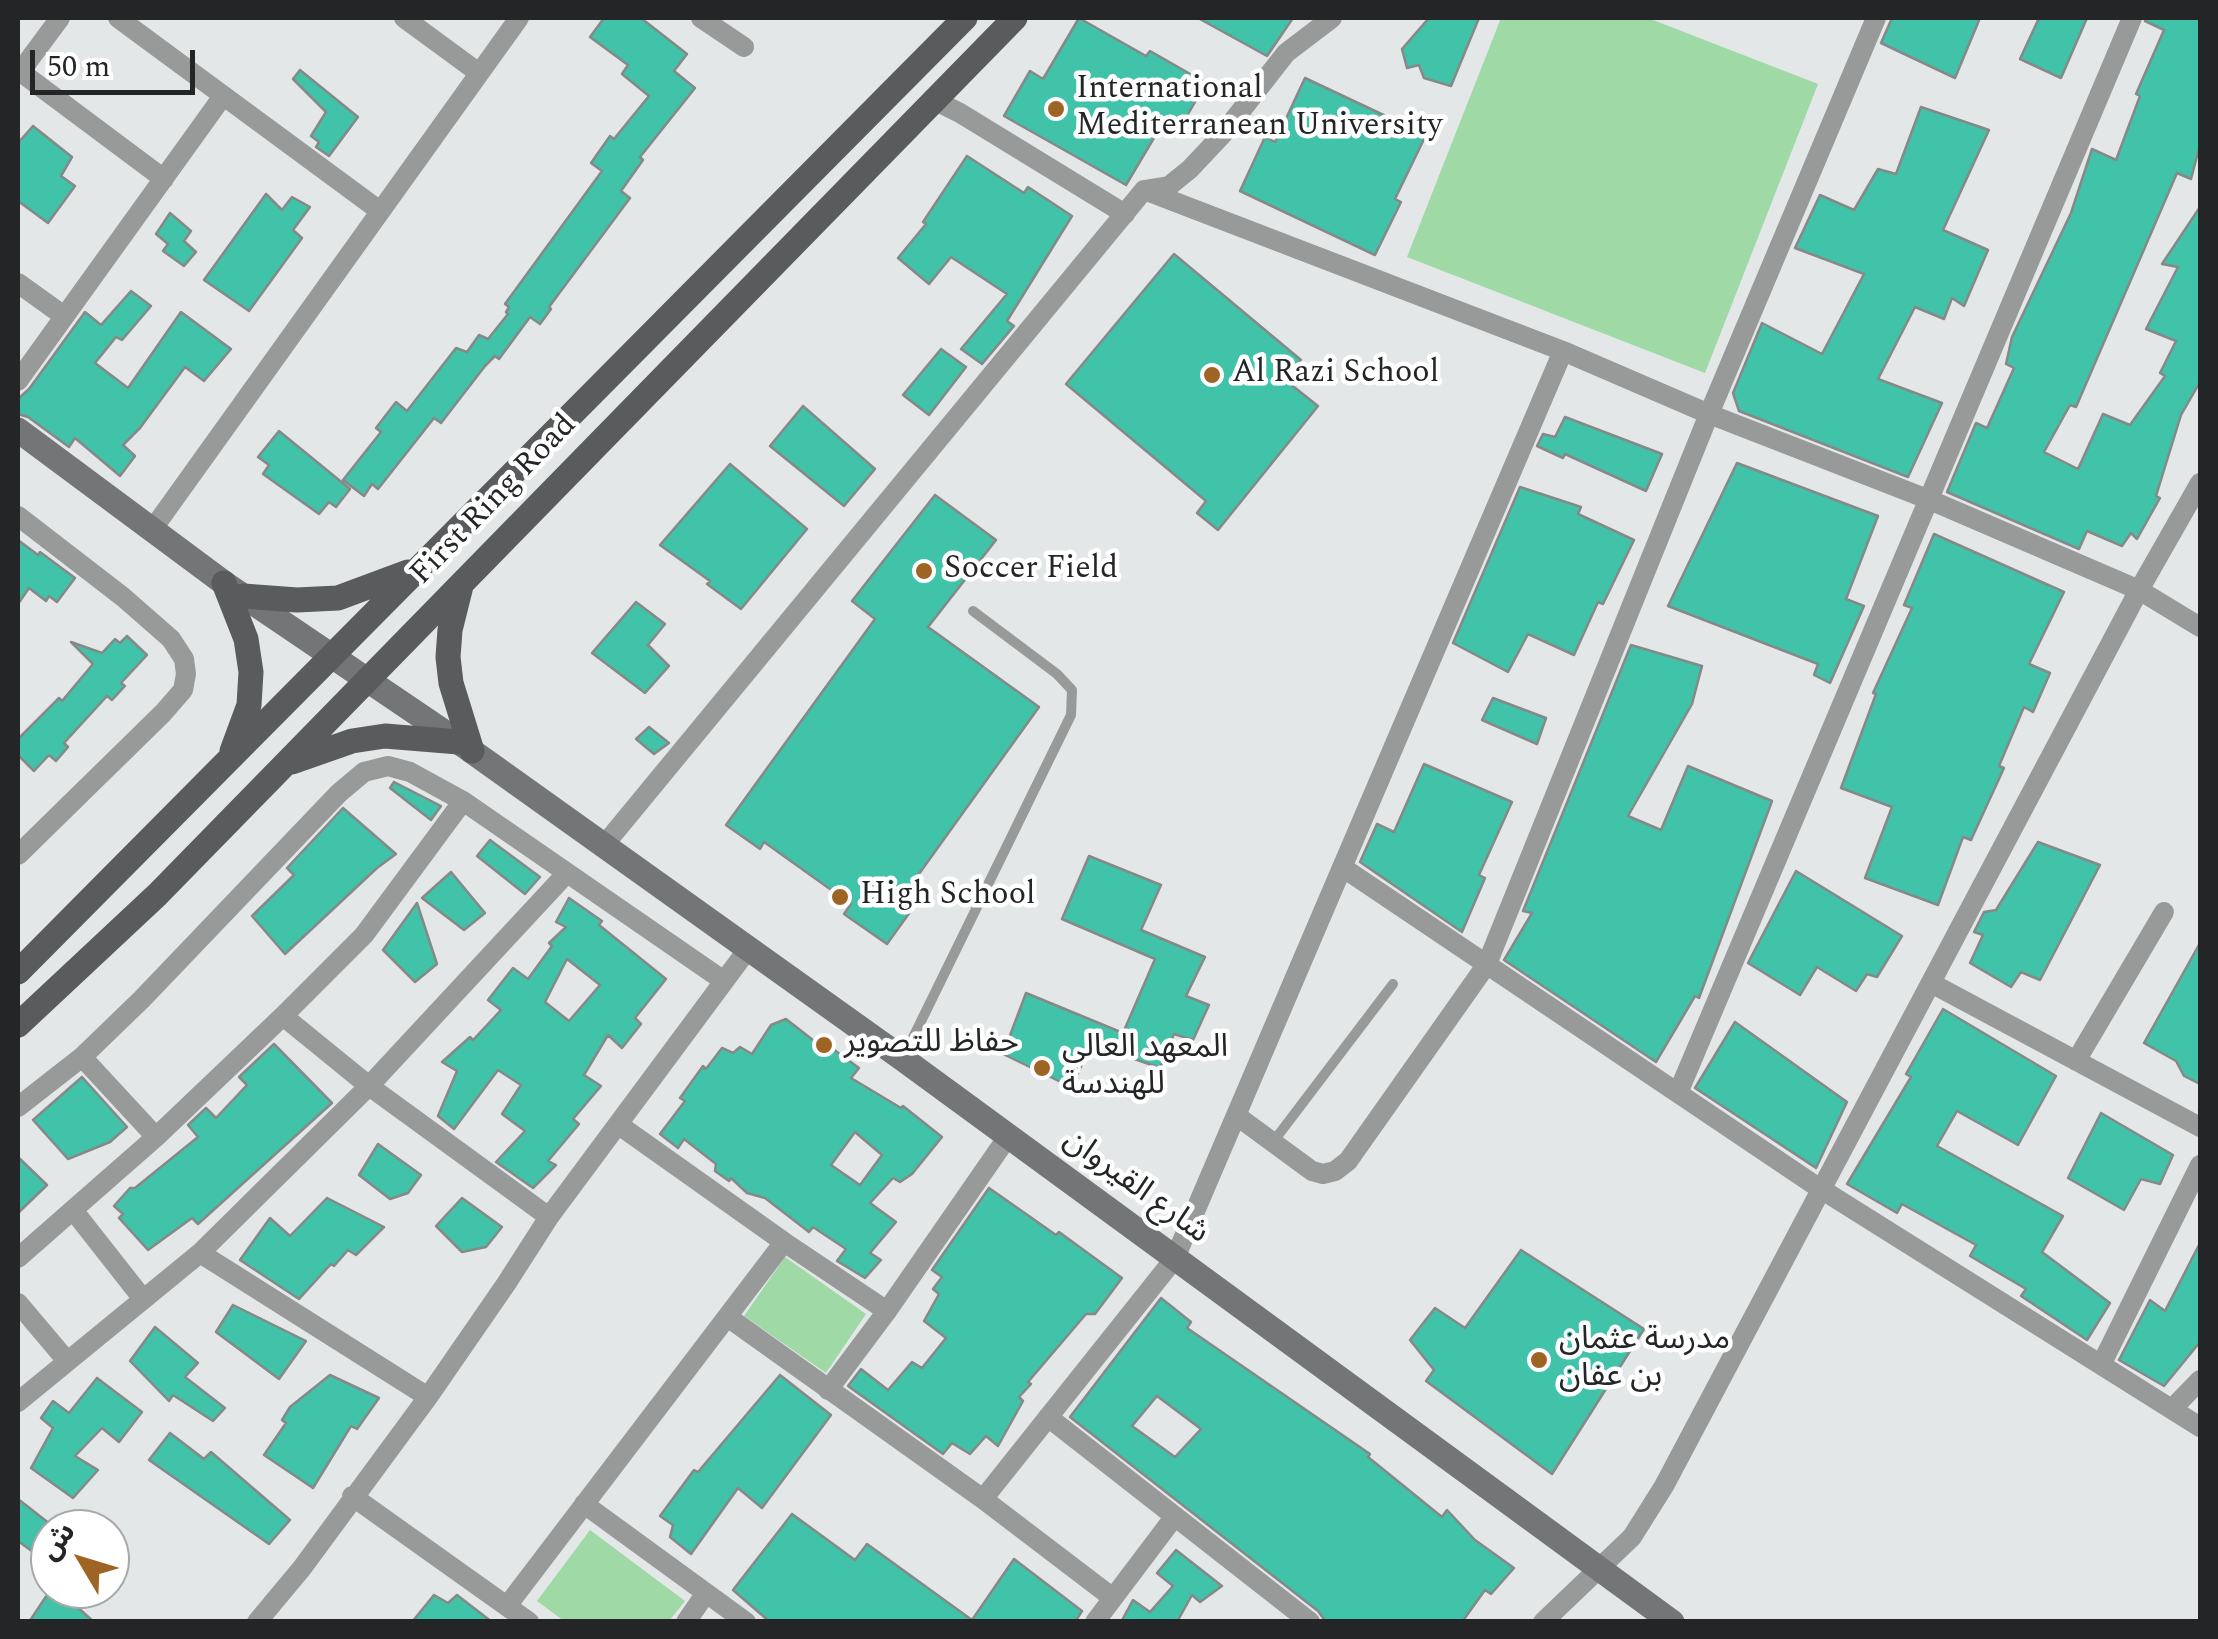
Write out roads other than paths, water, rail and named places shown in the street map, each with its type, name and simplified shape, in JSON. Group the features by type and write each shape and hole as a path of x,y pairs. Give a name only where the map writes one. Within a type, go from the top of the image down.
{"main road":[{"name":"First Ring Road","path":"18,972 965,18"},
{"name":"First Ring Road","path":"18,1026 157,895 1015,18"},
{"name":"شارع القيروان","path":"18,430 234,590 466,746 1009,1135 1672,1622"},
{"path":"224,766 240,736 249,705 251,672 234,590 297,600 338,598 417,568"},
{"path":"282,766 336,745 369,738 401,735 466,746 448,657 454,604 464,579"}],"street":[{"path":"60,18 19,71 164,179"},
{"path":"118,18 380,211"},
{"path":"404,18 478,73"},
{"path":"152,530 519,18"},
{"path":"701,18 744,47"},
{"path":"605,844 1144,190 1169,186 1190,169 1286,54 1332,18"},
{"path":"1237,1116 1312,1171 1334,1171 1348,1161 1486,964 1876,18"},
{"path":"1678,1093 2132,18"},
{"path":"18,381 223,96"},
{"path":"932,99 1126,214"},
{"path":"1144,190 1563,351 1710,414 1930,500 2139,590 2200,627"},
{"path":"18,283 64,316"},
{"path":"982,1499 1175,1258 1563,351"},
{"path":"1543,1622 1632,1537 1664,1486 2139,590 2200,483"},
{"path":"18,516 171,639 184,659 186,674 183,690 163,713 18,855"},
{"path":"18,1107 82,1057 340,792 364,772 388,766 410,772 463,801 724,981"},
{"path":"18,1258 156,1137 364,935 463,801"},
{"path":"1342,867 1822,1189 2200,1428"},
{"path":"18,1402 200,1253 368,1086 566,874"},
{"path":"2076,1060 2164,912"},
{"path":"258,1622 428,1396 548,1217 748,949"},
{"path":"1930,983 2200,1127"},
{"path":"282,1016 368,1086 548,1217"},
{"path":"82,1057 156,1137"},
{"path":"619,1125 888,1311"},
{"path":"828,1390 888,1311 1009,1135"},
{"path":"2102,1363 2200,1165"},
{"path":"72,1210 143,1300"},
{"path":"507,1606 784,1242"},
{"path":"200,1253 428,1396"},
{"path":"18,1303 67,1361"},
{"path":"728,1318 982,1499 1113,1598"},
{"path":"2173,1408 2200,1380"},
{"path":"1048,1416 1310,1622"},
{"path":"352,1496 529,1622"},
{"path":"584,1504 746,1622"},
{"path":"1096,1622 1175,1516"},
{"path":"686,1622 706,1593"}],"lane":[{"path":"903,1059 1071,715 1072,690 1057,674 973,611"},
{"path":"1273,1142 1393,984"}],"place":[{"name":"International Mediterranean University","path":"1056,109"},
{"name":"Al Razi School","path":"1212,375"},
{"name":"Soccer Field","path":"924,571"},
{"name":"High School","path":"840,897"},
{"name":"حفاظ للتصوير","path":"824,1045"},
{"name":"المعهد العالي للهندسة","path":"1042,1068"},
{"name":"مدرسة عثمان بن عفان","path":"1539,1360"}]}
